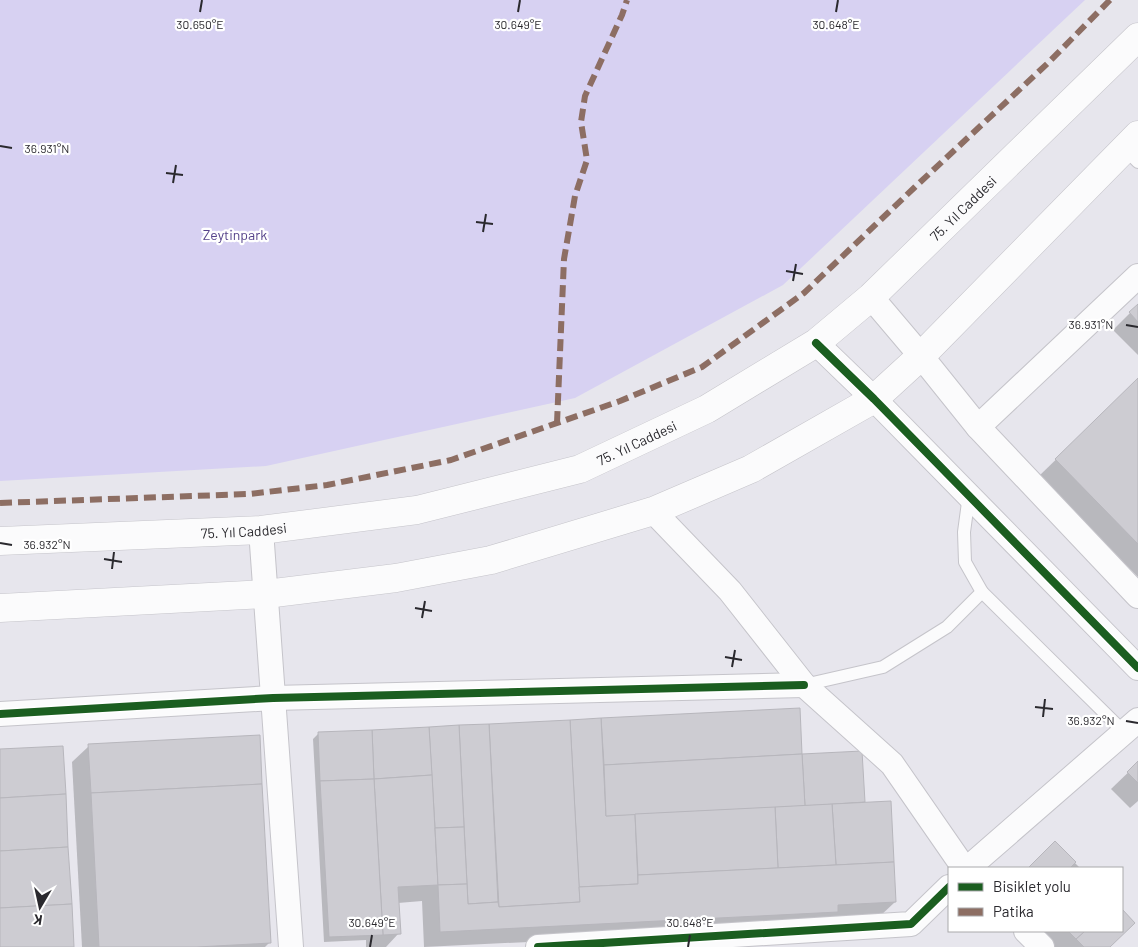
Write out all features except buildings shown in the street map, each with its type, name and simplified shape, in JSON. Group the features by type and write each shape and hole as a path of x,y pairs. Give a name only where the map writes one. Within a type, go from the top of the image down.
{"main road":[{"name":"75. Yıl Caddesi","path":"0,541 261,530 416,510 580,469 707,409 816,343 871,297 1138,38"},
{"path":"0,608 266,594 396,578 491,560 653,511 751,469 874,398 921,356 1133,148"}],"street":[{"path":"978,427 1138,276"},
{"path":"871,297 978,427 1138,596"},
{"path":"816,343 874,398 1138,668"},
{"path":"653,511 730,591 804,685 892,764 963,867"},
{"path":"261,530 291,947"},
{"path":"0,714 273,698 804,685"},
{"path":"969,867 1131,726"},
{"path":"548,947 808,939 910,924 948,887"},
{"path":"1027,932 1042,947"}],"lane":[{"path":"969,495 964,532 965,562 982,592 1131,726"},
{"path":"804,685 883,667 947,627 982,592"}],"green space":[{"name":"Zeytinpark","path":"0,0 1085,0 783,285 575,398 266,466 0,481"}],"marked path":[{"path":"557,423 564,259 575,196 587,160 581,122 585,96 627,0"},
{"path":"0,503 249,494 327,485 451,460 620,401 702,367 804,293 1048,63 1110,0"}],"cycle path":[{"path":"816,343 874,399 1138,668"},
{"path":"0,714 273,698 804,685"},
{"path":"538,947 911,924 948,888"}]}
